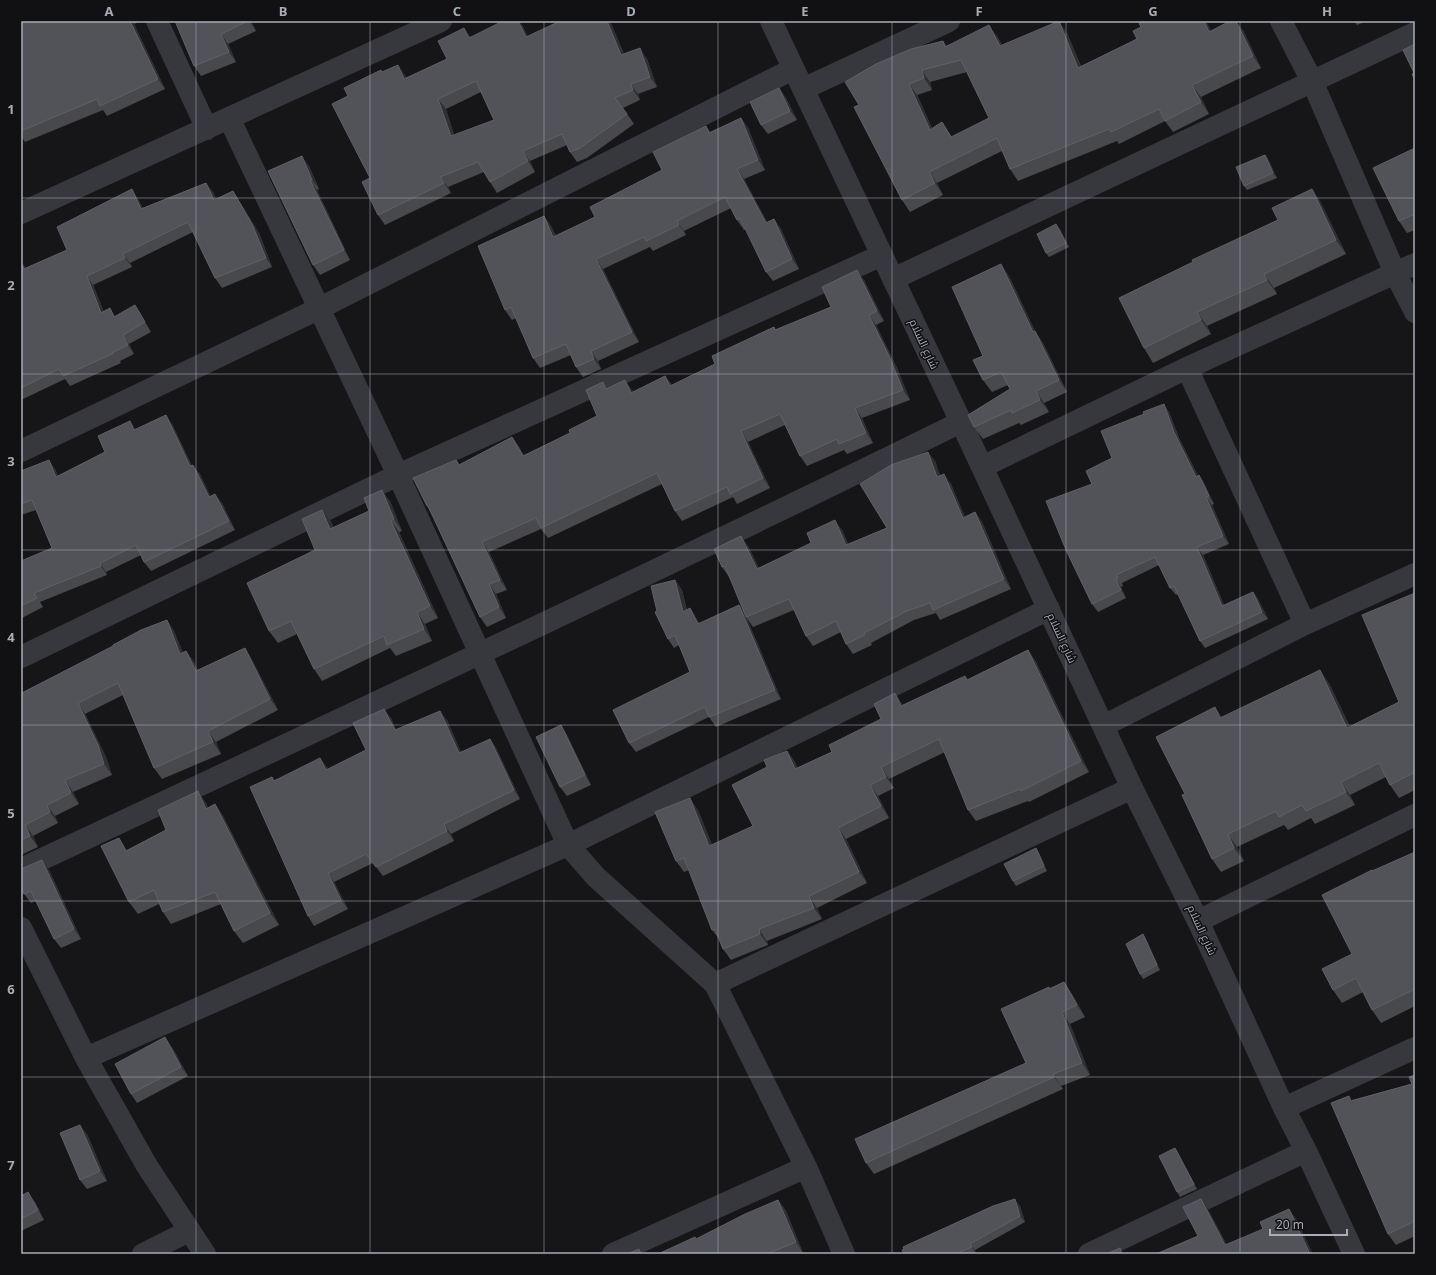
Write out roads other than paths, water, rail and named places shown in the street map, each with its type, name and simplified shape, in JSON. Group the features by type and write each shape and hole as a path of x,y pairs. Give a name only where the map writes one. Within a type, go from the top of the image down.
{"street":[{"path":"157,21 206,129"},
{"path":"21,213 441,21"},
{"name":"شارع السلام","path":"771,21 1132,788 1198,921 1284,1108 1306,1151 1354,1254"},
{"path":"803,89 949,21"},
{"path":"1281,21 1312,81 1395,273 1415,312"},
{"path":"893,279 1415,33"},
{"path":"21,451 318,309 793,69"},
{"path":"229,118 318,309 398,475 568,845 596,877 715,984 806,1168 844,1254"},
{"path":"21,657 398,475 882,255"},
{"path":"982,467 1187,368 1415,264"},
{"path":"1187,368 1305,624"},
{"path":"21,869 784,509 961,422"},
{"path":"1103,726 1305,624 1415,574"},
{"path":"86,1058 568,845 1049,609"},
{"path":"715,984 1132,788"},
{"path":"1198,921 1415,815"},
{"path":"21,928 86,1058 147,1166 205,1254"},
{"path":"1284,1108 1415,1048"},
{"path":"1089,1254 1306,1151"},
{"path":"613,1254 806,1168"},
{"path":"143,1254 189,1231"}]}
